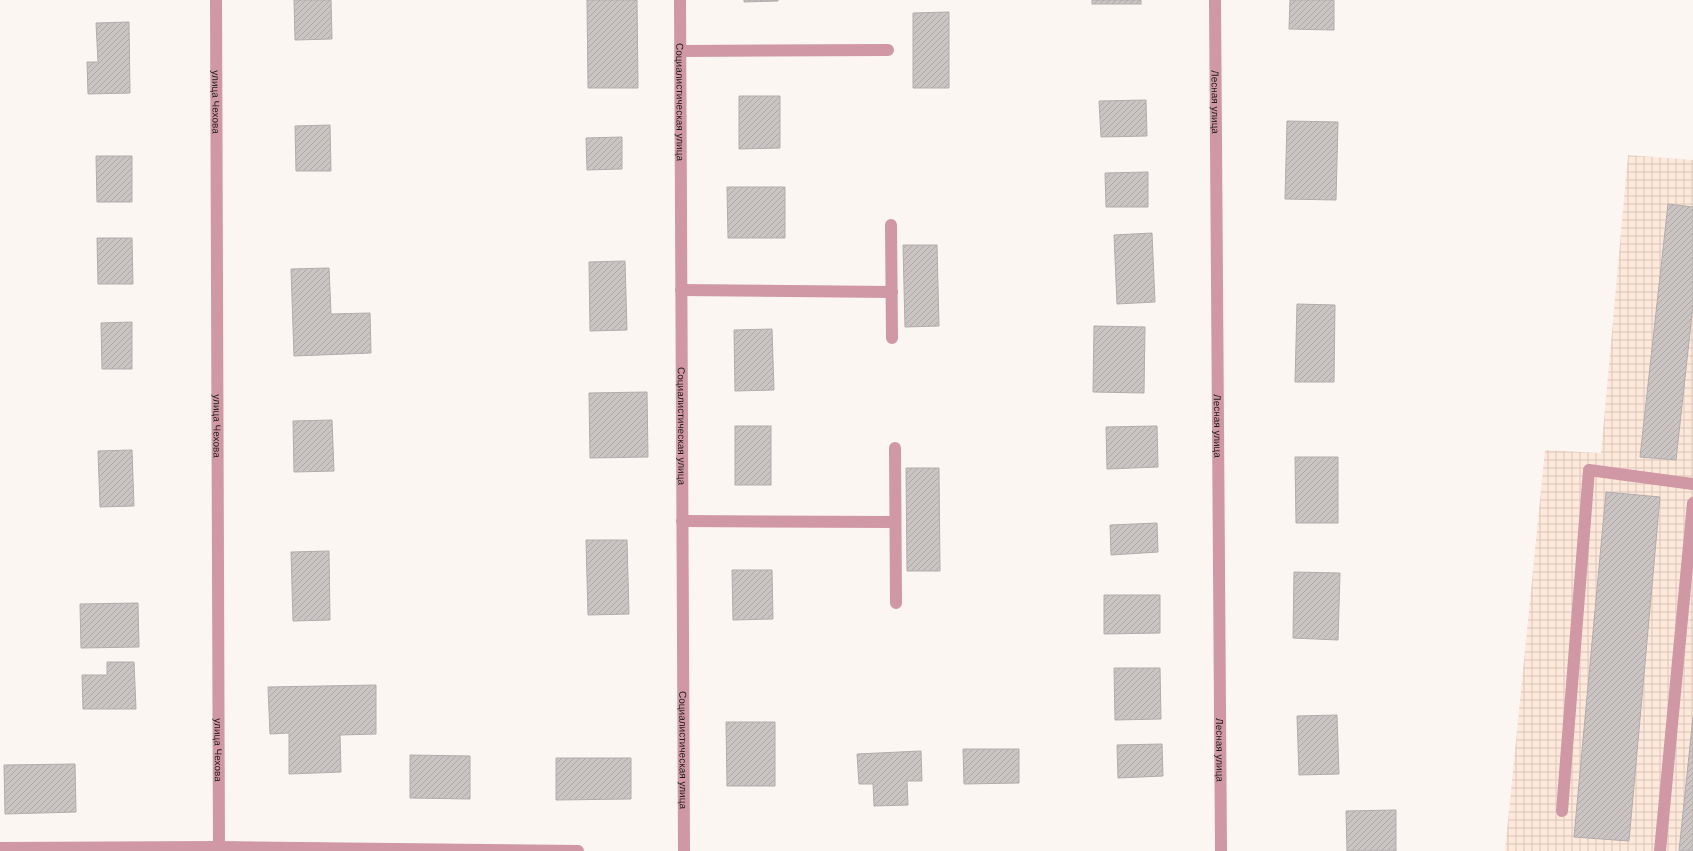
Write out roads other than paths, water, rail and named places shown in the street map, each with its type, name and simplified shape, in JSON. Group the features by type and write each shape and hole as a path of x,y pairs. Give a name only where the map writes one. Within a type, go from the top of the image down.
{"street":[{"name":"улица Чехова","path":"216,0 218,849"},
{"name":"Социалистическая улица","path":"680,0 684,851"},
{"name":"Лесная улица","path":"1215,0 1221,851"},
{"path":"681,51 888,50"},
{"path":"891,225 892,338"},
{"path":"681,290 892,292"},
{"path":"895,448 896,603"},
{"path":"1562,811 1589,470 1693,484"},
{"path":"1660,851 1693,503"},
{"path":"682,521 895,522"},
{"path":"0,848 578,851"}]}
